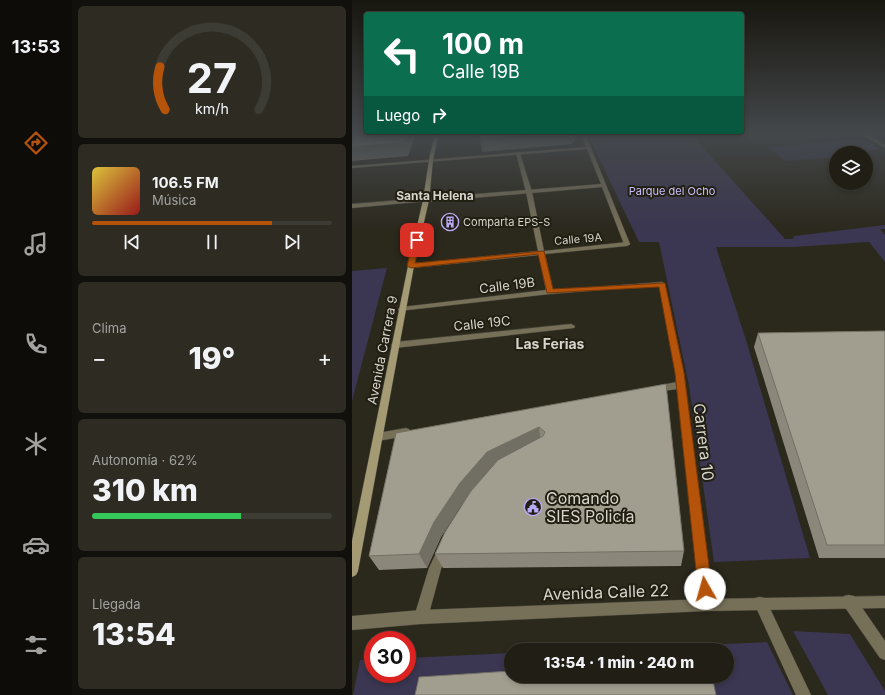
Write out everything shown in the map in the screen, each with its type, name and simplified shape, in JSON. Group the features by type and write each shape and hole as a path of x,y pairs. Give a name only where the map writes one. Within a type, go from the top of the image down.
{"main road":[{"name":"Avenida Carrera 9","path":"352,571 402,309 426,200 430,165"}],"street":[{"path":"352,172 353,167 370,165"},
{"path":"522,165 530,192 550,292"},
{"path":"352,206 603,185 595,165"},
{"name":"Calle 19A","path":"411,266 627,244 603,185"},
{"name":"Calle 19B","path":"402,309 550,292 662,284"},
{"name":"Carrera 10","path":"662,284 680,373 680,385 707,605"},
{"name":"Calle 19C","path":"395,345 571,326"},
{"path":"649,391 680,385"},
{"path":"378,437 416,430"},
{"path":"421,617 435,568 446,542"},
{"path":"849,602 885,653"},
{"name":"Avenida Calle 22","path":"352,623 421,617 707,605 885,602"},
{"path":"760,603 804,695"}],"green space":[{"name":"Parque del Ocho","path":"602,165 719,165 785,239 793,239 794,236 885,225 885,229 880,229 885,235 885,262 869,242 794,247 716,247 746,340 810,558 714,562 689,386 659,242 639,242"},
{"path":"387,268 352,401 352,271"},
{"path":"793,631 850,634 885,691 885,695 828,695"},
{"path":"767,642 793,695 353,695 360,660 364,660 364,683 416,683 416,658 504,653 504,683 734,683 734,643"}],"building":[{"path":"885,331 885,545 827,545 758,333"},
{"name":"Comando SIES Policía","path":"666,384 684,551 435,554 445,532 471,491 498,460 543,436 545,432 539,427 487,452 460,483 434,522 419,554 369,556 396,433"},
{"path":"504,671 504,683 713,683 716,695 415,695 419,677"}],"place":[{"name":"Comparta EPS-S","path":"450,222"},
{"name":"Comando SIES Policía","path":"533,507"}],"district":[{"name":"Santa Helena","path":"435,196"},
{"name":"Las Ferias","path":"550,344"}],"route":[{"path":"417,240 411,266 541,252 550,292 662,284 680,373 680,385 705,589"}]}
